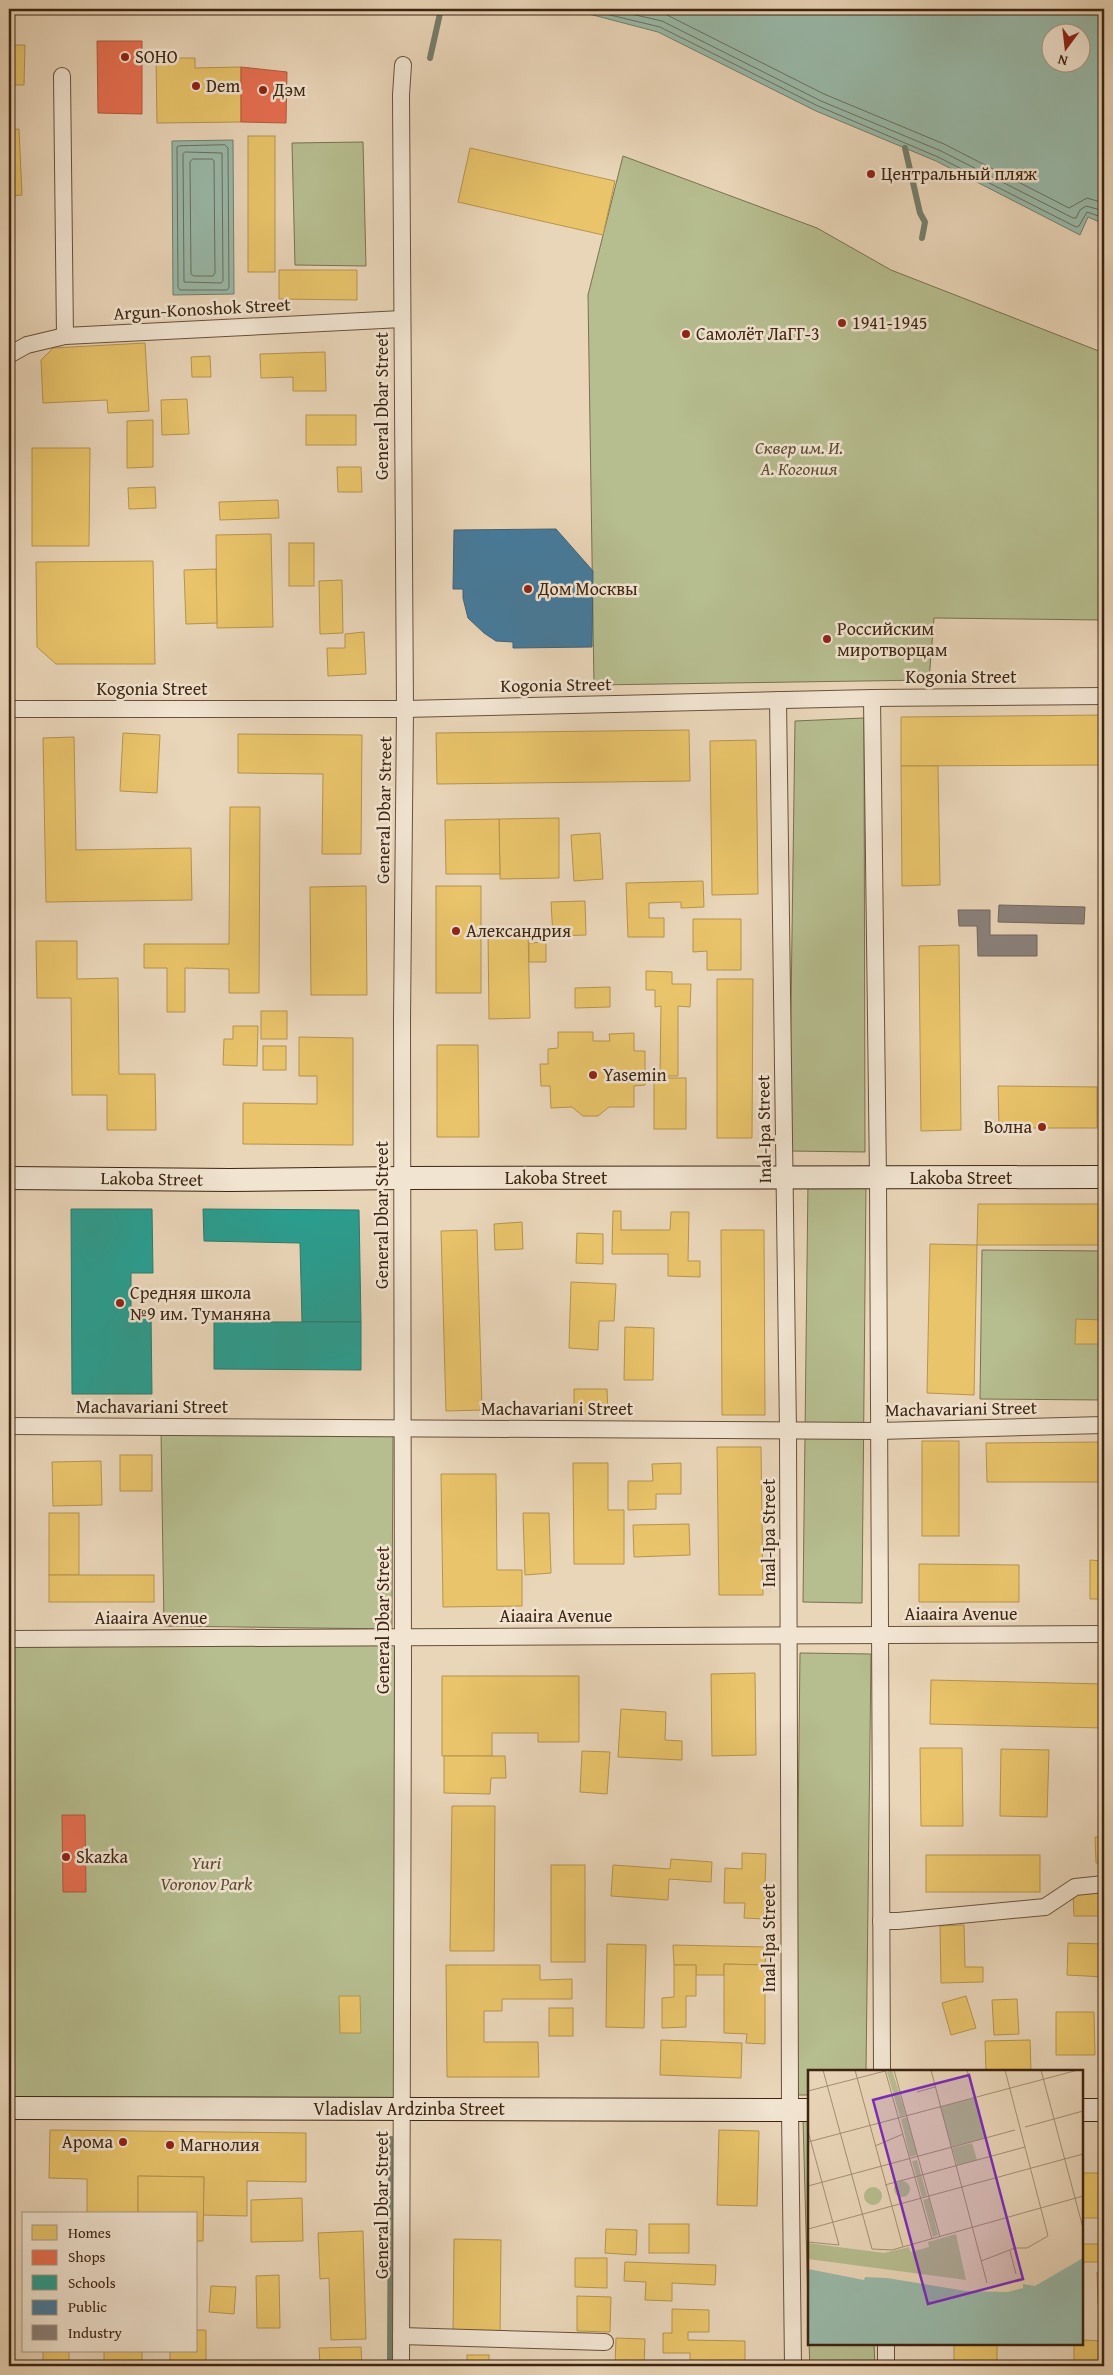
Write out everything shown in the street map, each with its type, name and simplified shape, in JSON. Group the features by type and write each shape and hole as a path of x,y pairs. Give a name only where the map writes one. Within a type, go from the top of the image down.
{"main road":[{"name":"Lakoba Street","path":"9,1178 230,1180 403,1178 1104,1178"},
{"name":"Vladislav Ardzinba Street","path":"9,2108 799,2110"},
{"path":"1083,2110 1104,2110"}],"street":[{"name":"General Dbar Street","path":"401,2366 404,709 401,95 403,64"},
{"path":"62,76 65,336"},
{"name":"Argun-Konoshok Street","path":"9,355 27,344 65,336 402,319"},
{"name":"Kogonia Street","path":"9,709 404,709 872,698 1104,696"},
{"path":"872,698 878,1179 882,2070"},
{"name":"Inal-Ipa Street","path":"778,700 786,1178 789,1634 799,2110 793,2366"},
{"name":"Machavariani Street","path":"9,1426 788,1431 1104,1426"},
{"name":"Aiaaira Avenue","path":"9,1639 1104,1634"},
{"path":"881,1921 1045,1907 1075,1887 1104,1884"},
{"path":"401,2336 605,2342"},
{"path":"886,2345 886,2366"}],"green space":[{"path":"363,142 366,266 295,265 292,143"},
{"name":"Сквер им. И. А. Когония","path":"623,156 817,228 891,270 1104,353 1104,620 934,618 929,680 594,685 588,295"},
{"path":"864,718 865,1152 789,1151 795,721"},
{"path":"808,1181 866,1182 862,1603 803,1602"},
{"path":"982,1250 1104,1251 1104,1400 980,1399"},
{"path":"161,1432 393,1435 392,1629 164,1626"},
{"name":"Yuri Voronov Park","path":"403,1637 402,2109 9,2108 9,1639"},
{"path":"800,1653 871,1654 866,2070 808,2070 808,2095 795,2095"},
{"path":"803,2119 808,2119 808,2304"},
{"path":"809,2345 874,2345 875,2366 810,2366"}],"water":[{"path":"570,9 1104,9 1104,224 1088,217 1080,235 936,161 816,111 658,32"},
{"path":"233,140 234,294 173,295 172,141"}],"building: Homes":[{"path":"9,45 25,45 24,85 9,85"},
{"path":"156,58 195,58 195,68 241,67 241,122 157,123"},
{"path":"9,85 13,85 13,111 9,111"},
{"path":"19,129 22,195 9,196 9,130"},
{"path":"248,136 275,136 275,272 248,272"},
{"path":"470,148 615,181 603,235 458,202"},
{"path":"279,270 357,270 357,300 279,299"},
{"path":"145,343 149,411 108,413 107,400 43,403 41,360 53,348"},
{"path":"325,352 326,391 293,391 293,377 261,378 260,354"},
{"path":"210,356 211,377 192,377 191,357"},
{"path":"187,399 189,434 162,435 161,400"},
{"path":"306,415 356,415 356,445 306,445"},
{"path":"153,420 153,467 127,468 127,421"},
{"path":"32,448 90,448 89,546 32,546"},
{"path":"337,467 361,467 362,492 338,492"},
{"path":"155,487 156,508 129,509 128,488"},
{"path":"278,500 279,518 220,520 219,502"},
{"path":"271,534 273,627 217,628 216,535"},
{"path":"289,543 314,543 314,586 289,586"},
{"path":"153,561 155,664 56,664 37,647 36,562"},
{"path":"216,569 217,623 186,624 184,570"},
{"path":"342,580 343,633 320,634 319,581"},
{"path":"364,632 366,674 328,676 327,648 345,648 345,634"},
{"path":"1104,715 1104,765 901,766 901,717"},
{"path":"689,730 690,781 437,784 436,733"},
{"path":"123,733 160,735 157,793 120,791"},
{"path":"238,734 362,735 361,854 322,854 323,774 238,773"},
{"path":"74,737 76,850 191,848 192,900 46,902 43,738"},
{"path":"756,740 758,894 712,895 710,741"},
{"path":"901,766 938,766 940,885 902,886"},
{"path":"230,807 260,807 259,993 229,993 229,969 185,968 185,1012 167,1012 167,968 144,968 144,944 229,944"},
{"path":"559,818 559,878 500,879 499,819"},
{"path":"499,819 500,874 446,874 445,820"},
{"path":"600,833 603,879 574,881 571,835"},
{"path":"703,881 704,907 681,908 681,902 649,903 649,918 664,918 664,937 628,937 626,883"},
{"path":"366,886 367,995 311,995 310,887"},
{"path":"436,886 481,886 481,993 436,993"},
{"path":"585,901 586,935 553,936 551,902"},
{"path":"693,919 741,919 741,970 707,970 707,951 693,952"},
{"path":"488,930 528,930 530,1018 489,1019"},
{"path":"36,941 77,941 77,979 118,978 119,1074 155,1074 156,1130 107,1130 107,1095 72,1095 71,998 37,998"},
{"path":"546,942 546,962 529,962 529,943"},
{"path":"959,945 961,1130 921,1131 919,946"},
{"path":"646,971 672,972 672,984 691,984 690,1007 678,1006 678,1076 660,1076 661,1006 655,1007 655,990 646,990"},
{"path":"717,979 753,979 752,1138 717,1138"},
{"path":"610,987 610,1007 575,1008 575,988"},
{"path":"261,1011 287,1011 287,1039 261,1039"},
{"path":"233,1026 258,1026 257,1066 223,1065 224,1039 233,1039"},
{"name":"Yasemin","path":"558,1032 593,1032 593,1041 610,1041 609,1034 634,1033 634,1051 645,1051 645,1085 634,1086 634,1107 609,1107 598,1116 583,1116 572,1107 551,1108 550,1086 541,1086 540,1064 548,1064 548,1049 558,1048"},
{"path":"299,1037 353,1038 353,1145 243,1144 243,1103 317,1104 317,1076 299,1076"},
{"path":"437,1045 478,1045 479,1137 437,1137"},
{"path":"263,1046 286,1046 286,1070 263,1070"},
{"path":"654,1078 686,1078 686,1129 654,1129"},
{"path":"998,1086 1097,1087 1097,1128 999,1128"},
{"path":"978,1204 1104,1204 1104,1245 977,1245"},
{"path":"613,1211 621,1211 621,1230 670,1230 671,1212 689,1212 688,1261 700,1261 700,1277 668,1276 668,1254 612,1254"},
{"path":"522,1222 523,1249 495,1250 494,1224"},
{"path":"477,1230 482,1410 446,1411 441,1231"},
{"path":"721,1230 764,1230 765,1415 722,1415"},
{"path":"577,1233 603,1234 603,1264 576,1263"},
{"path":"930,1244 977,1245 974,1395 927,1393"},
{"path":"571,1282 616,1284 614,1321 599,1321 598,1350 569,1348"},
{"path":"1076,1319 1104,1320 1104,1344 1075,1344"},
{"path":"625,1327 654,1328 653,1380 624,1380"},
{"path":"574,1389 607,1389 608,1414 574,1415"},
{"path":"922,1441 959,1441 959,1536 922,1536"},
{"path":"1104,1442 1104,1482 987,1482 986,1443"},
{"path":"717,1447 761,1447 763,1595 719,1595"},
{"path":"120,1455 152,1455 152,1491 120,1491"},
{"path":"101,1461 102,1505 53,1506 52,1462"},
{"path":"573,1463 608,1463 608,1510 624,1510 624,1564 574,1564"},
{"path":"681,1463 681,1494 656,1494 656,1509 628,1510 628,1481 653,1481 652,1464"},
{"path":"441,1474 496,1474 497,1570 522,1570 522,1606 443,1607"},
{"path":"49,1513 79,1513 79,1575 49,1575"},
{"path":"523,1513 549,1513 551,1573 525,1575"},
{"path":"689,1524 690,1555 634,1557 633,1525"},
{"path":"1090,1560 1104,1561 1104,1599 1090,1599"},
{"path":"919,1564 1019,1565 1019,1602 919,1602"},
{"path":"49,1575 154,1575 154,1602 49,1602"},
{"path":"755,1673 756,1755 712,1756 711,1674"},
{"path":"442,1676 579,1676 579,1742 538,1742 538,1733 492,1733 492,1756 442,1756"},
{"path":"931,1680 1104,1684 1104,1728 930,1724"},
{"path":"621,1709 666,1712 665,1740 682,1741 682,1760 618,1757"},
{"path":"920,1748 962,1748 963,1826 921,1826"},
{"path":"1001,1749 1049,1750 1047,1817 1000,1816"},
{"path":"582,1751 610,1752 607,1794 580,1792"},
{"path":"444,1756 505,1756 506,1778 491,1778 490,1794 444,1793"},
{"path":"1101,1800 1104,1800 1104,1831 1102,1831"},
{"path":"452,1806 495,1806 494,1951 450,1951"},
{"path":"1095,1837 1104,1837 1104,1862 1096,1863"},
{"path":"742,1853 766,1854 764,1919 744,1918 745,1903 724,1903 725,1868 742,1869"},
{"path":"926,1855 1040,1855 1040,1892 926,1892"},
{"path":"671,1859 712,1862 711,1882 669,1879 668,1900 611,1896 613,1865 670,1869"},
{"path":"551,1865 585,1865 585,1962 551,1962"},
{"path":"1073,1893 1104,1893 1104,1916 1074,1916"},
{"path":"964,1925 965,1967 983,1967 983,1982 941,1983 940,1926"},
{"path":"1068,1943 1104,1944 1104,1977 1067,1975"},
{"path":"607,1944 646,1945 644,2028 606,2027"},
{"path":"673,1945 766,1947 765,1965 724,1964 724,1975 696,1975 696,1965 674,1965"},
{"path":"724,1964 765,1965 765,2044 746,2043 747,2034 724,2033"},
{"path":"446,1965 540,1965 540,1980 572,1979 572,1999 502,1999 502,2011 484,2011 484,2042 538,2042 539,2077 447,2077"},
{"path":"674,1965 696,1965 696,1996 686,1996 686,2027 662,2028 662,1998 674,1997"},
{"path":"339,1996 360,1996 361,2033 340,2033"},
{"path":"966,1996 976,2028 951,2035 942,2003"},
{"path":"1017,1999 1019,2034 994,2035 992,2000"},
{"path":"549,2008 573,2008 573,2036 549,2036"},
{"path":"1056,2012 1094,2012 1095,2055 1056,2055"},
{"path":"661,2040 742,2043 741,2078 660,2075"},
{"path":"1030,2040 1031,2070 986,2070 985,2041"},
{"path":"50,2130 306,2133 306,2182 247,2181 247,2216 203,2215 204,2177 138,2176 138,2212 87,2212 87,2179 49,2178"},
{"path":"719,2130 759,2131 757,2206 717,2205"},
{"path":"1083,2173 1104,2173 1104,2218 1083,2218"},
{"path":"138,2176 204,2177 203,2241 198,2241 198,2212 138,2212"},
{"path":"302,2198 303,2241 251,2242 251,2200"},
{"path":"649,2224 689,2224 689,2253 649,2253"},
{"path":"606,2229 637,2230 636,2255 605,2253"},
{"path":"363,2231 366,2339 331,2340 329,2278 320,2279 318,2233"},
{"path":"454,2239 501,2240 500,2336 453,2335"},
{"path":"1083,2244 1104,2244 1104,2262 1083,2262"},
{"path":"575,2258 607,2258 607,2288 575,2287"},
{"path":"625,2262 716,2265 715,2285 672,2283 672,2301 645,2300 646,2282 624,2281"},
{"path":"1097,2272 1104,2272 1104,2304 1098,2304"},
{"path":"279,2275 280,2328 257,2328 256,2276"},
{"path":"211,2286 236,2287 234,2314 209,2312"},
{"path":"577,2296 611,2297 610,2332 577,2331"},
{"path":"672,2309 709,2310 709,2332 688,2332 688,2340 745,2341 745,2366 690,2366 690,2353 663,2353 663,2333 672,2333"},
{"path":"198,2330 206,2330 206,2365 170,2365 170,2352 198,2352"},
{"path":"616,2338 645,2339 644,2366 615,2366"},
{"path":"1083,2340 1104,2341 1104,2366 1074,2366 1074,2345 1083,2345"},
{"path":"954,2345 997,2345 997,2366 954,2366"},
{"path":"361,2347 362,2366 320,2366 319,2348"},
{"path":"43,2352 69,2352 69,2366 43,2366"},
{"path":"104,2352 142,2352 142,2365 104,2365"},
{"path":"467,2355 489,2355 489,2366 467,2366"},
{"path":"243,2365 243,2366 210,2366"}],"building: Shops":[{"path":"97,41 142,41 142,114 98,113"},
{"path":"241,67 287,72 286,123 241,122"},
{"path":"62,1815 85,1815 86,1892 63,1892"}],"building: Schools":[{"path":"71,1209 152,1209 153,1273 131,1273 131,1315 151,1315 152,1394 72,1394"},
{"path":"203,1209 359,1210 361,1322 302,1322 300,1243 204,1241"},
{"path":"214,1322 361,1322 361,1370 214,1369"}],"building: Public":[{"name":"Дом Москвы","path":"556,529 593,571 592,647 513,648 513,642 496,641 468,618 463,598 463,589 453,589 454,530"}],"building: Industry":[{"path":"999,905 1085,907 1084,924 998,922"},
{"path":"958,910 990,910 990,935 1037,935 1037,956 978,956 977,926 959,926"}],"waterway":[{"path":"430,58 441,9"},
{"path":"905,148 920,213 925,222 922,238"},
{"path":"390,2366 391,2139"}],"place":[{"name":"SOHO","path":"125,57"},
{"name":"Dem","path":"196,86"},
{"name":"Дэм","path":"263,90"},
{"name":"Центральный пляж","path":"871,174"},
{"name":"1941-1945","path":"842,323"},
{"name":"Самолёт ЛаГГ-3","path":"686,334"},
{"name":"Дом Москвы","path":"528,589"},
{"name":"Российским миротворцам","path":"827,639"},
{"name":"Александрия","path":"456,931"},
{"name":"Yasemin","path":"593,1075"},
{"name":"Волна","path":"1042,1127"},
{"name":"Средняя школа №9 им. Туманяна","path":"120,1303"},
{"name":"Skazka","path":"66,1857"},
{"name":"Арома","path":"123,2142"},
{"name":"Магнолия","path":"170,2145"}]}
